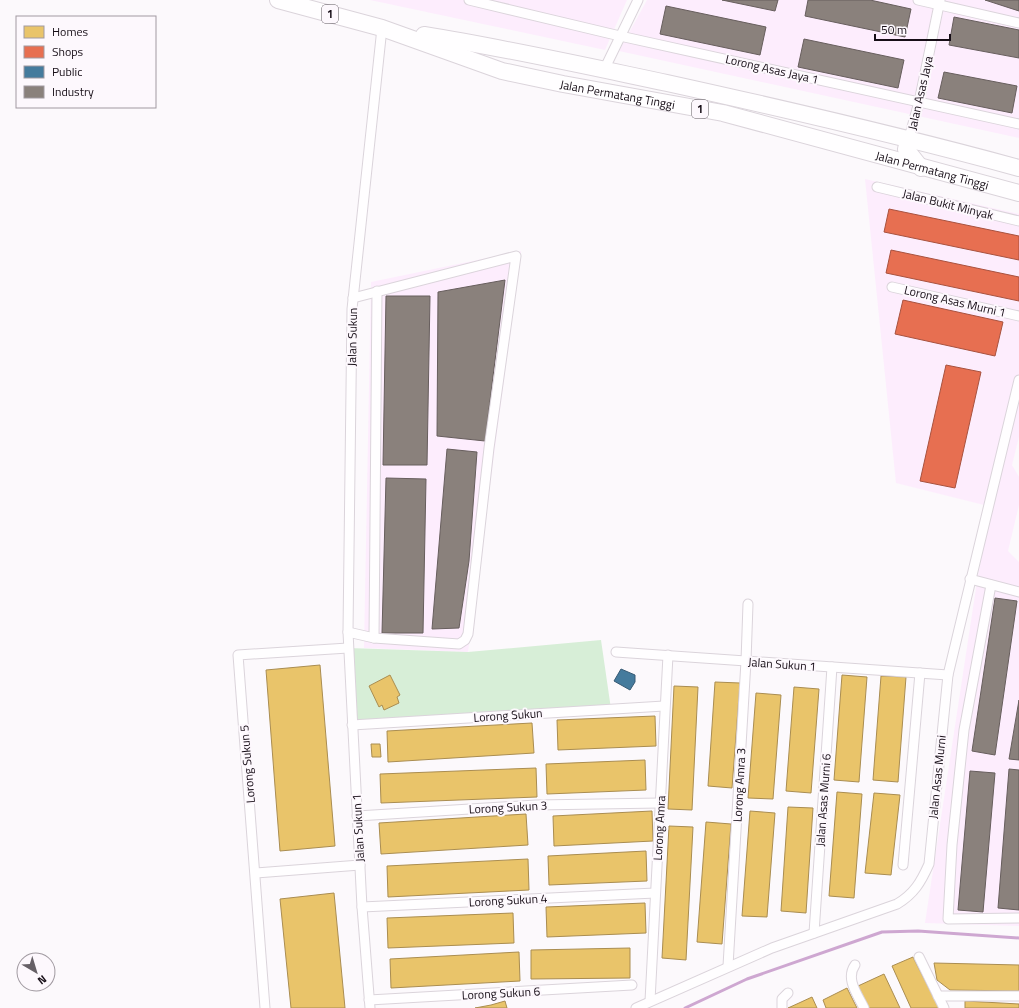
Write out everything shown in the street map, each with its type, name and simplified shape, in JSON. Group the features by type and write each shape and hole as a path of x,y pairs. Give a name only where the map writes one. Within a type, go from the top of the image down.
{"highway":[{"name":"Jalan Permatang Tinggi","path":"278,0 382,28 502,71 563,84 723,113 1019,194"},
{"name":"Jalan Permatang Tinggi","path":"382,28 483,44 604,70 909,138 1019,168"},
{"path":"563,84 574,80 597,78 604,70"},
{"path":"909,138 906,149 921,168"}],"street":[{"name":"Lorong Asas Jaya 1","path":"469,0 620,36 1019,124"},
{"path":"604,70 638,0"},
{"path":"918,0 939,2 1019,23"},
{"name":"Jalan Asas Jaya","path":"909,138 919,102 939,2"},
{"name":"Jalan Sukun","path":"348,648 354,298 382,28"},
{"name":"Jalan Bukit Minyak","path":"877,187 1019,221"},
{"path":"348,632 374,638 459,644 465,640 468,634 489,448 516,256 354,298"},
{"name":"Lorong Asas Murni 1","path":"892,287 1019,316"},
{"path":"374,638 377,291"},
{"name":"Jalan Asas Murni","path":"636,1008 728,966 897,904 908,897 923,878 929,864 948,675 1019,380"},
{"path":"970,579 1019,592"},
{"path":"992,585 964,730 952,845 948,919 1019,918"},
{"name":"Lorong Amra 3","path":"728,966 748,604"},
{"name":"Jalan Sukun 1","path":"348,648 362,907 370,1004"},
{"name":"Lorong Sukun 5","path":"265,1008 256,873 238,655 348,648"},
{"name":"Jalan Sukun 1","path":"616,652 948,675"},
{"name":"Lorong Amra","path":"650,1001 664,706 668,655"},
{"name":"Jalan Asas Murni 6","path":"814,934 832,667"},
{"name":"Jalan Asas Murni","path":"903,865 920,673"},
{"name":"Lorong Sukun","path":"352,725 664,706"},
{"name":"Lorong Sukun 3","path":"357,816 536,805 660,803"},
{"path":"256,873 360,865"},
{"name":"Lorong Sukun 4","path":"362,907 655,893"},
{"path":"919,957 944,1008"},
{"path":"855,965 851,971 850,977 864,1008"},
{"name":"Lorong Sukun 6","path":"370,1004 632,985"},
{"path":"782,1008 782,999 788,993"},
{"path":"938,996 1019,996"}],"shaded area":[{"path":"370,0 627,0 605,50"},
{"path":"647,0 1019,0 1019,138 619,51"},
{"path":"865,179 1019,214 1019,437 1012,465 1019,477 1019,505 1008,551 1019,562 1019,926 925,923 978,575 992,507 896,483"},
{"path":"521,251 468,652 364,648 371,282"}],"green space":[{"path":"601,640 611,709 352,725 348,648 468,652"}],"building: Homes":[{"path":"320,665 335,846 280,851 266,670"},
{"path":"390,675 400,695 397,697 399,703 384,710 382,705 379,707 369,686"},
{"path":"842,675 867,677 859,782 834,780"},
{"path":"881,676 906,677 898,782 873,780"},
{"path":"715,682 740,683 732,788 708,786"},
{"path":"674,686 698,687 692,810 668,809"},
{"path":"794,687 819,689 811,793 786,791"},
{"path":"756,693 781,695 773,799 748,798"},
{"path":"655,716 656,746 558,750 557,720"},
{"path":"532,723 534,753 388,762 387,731"},
{"path":"371,744 380,744 381,757 372,757"},
{"path":"645,760 646,790 547,794 546,764"},
{"path":"536,768 537,797 381,803 380,774"},
{"path":"837,792 862,794 854,898 829,896"},
{"path":"874,793 900,795 891,875 865,873"},
{"path":"788,807 813,808 806,913 781,911"},
{"path":"652,811 653,841 554,846 553,816"},
{"path":"750,811 775,813 767,917 742,916"},
{"path":"526,814 528,845 381,854 379,823"},
{"path":"706,822 731,824 722,944 697,942"},
{"path":"669,826 693,827 686,960 662,958"},
{"path":"646,851 647,881 549,885 548,856"},
{"path":"528,859 529,890 388,897 387,866"},
{"path":"334,893 345,1008 291,1008 280,899"},
{"path":"645,903 646,933 547,937 546,907"},
{"path":"513,913 514,943 388,948 387,918"},
{"path":"630,948 630,978 531,979 531,950"},
{"path":"519,952 520,981 391,988 390,959"},
{"path":"913,957 939,1008 911,1008 892,966"},
{"path":"934,963 1019,965 1019,991 950,990 937,980"},
{"path":"884,974 900,1008 868,1008 858,986"},
{"path":"847,988 857,1008 826,1008 823,1000"},
{"path":"812,997 817,1008 788,1008 799,1003"},
{"path":"505,1001 507,1008 475,1008 491,1005"},
{"path":"965,1001 1019,1004 1019,1008 965,1008"}],"building: Shops":[{"path":"889,209 1019,236 1019,260 884,232"},
{"path":"891,250 1019,277 1019,301 886,273"},
{"path":"903,300 1003,322 995,356 895,334"},
{"path":"946,365 981,372 955,488 920,481"}],"building: Public":[{"path":"621,669 635,675 635,682 630,690 614,681"}],"building: Industry":[{"path":"722,0 778,0 775,11"},
{"path":"808,0 870,0 911,9 905,37 805,16"},
{"path":"985,0 1019,0 1019,11"},
{"path":"666,6 766,27 760,55 660,34"},
{"path":"954,17 1019,30 1019,58 949,45"},
{"path":"804,39 904,60 898,88 798,67"},
{"path":"944,72 1017,86 1012,113 938,98"},
{"path":"505,280 485,441 437,436 438,292"},
{"path":"386,296 430,296 427,465 383,465"},
{"path":"447,449 477,452 469,561 459,628 432,629"},
{"path":"386,478 426,479 423,633 382,633"},
{"path":"995,598 1017,601 995,755 972,751"},
{"path":"1019,700 1019,760 1009,759"},
{"path":"1009,769 1019,770 1019,910 998,908"},
{"path":"970,771 995,773 983,912 958,910"}],"waterway":[{"path":"685,1008 747,979 882,932 918,931 1019,938"}]}
